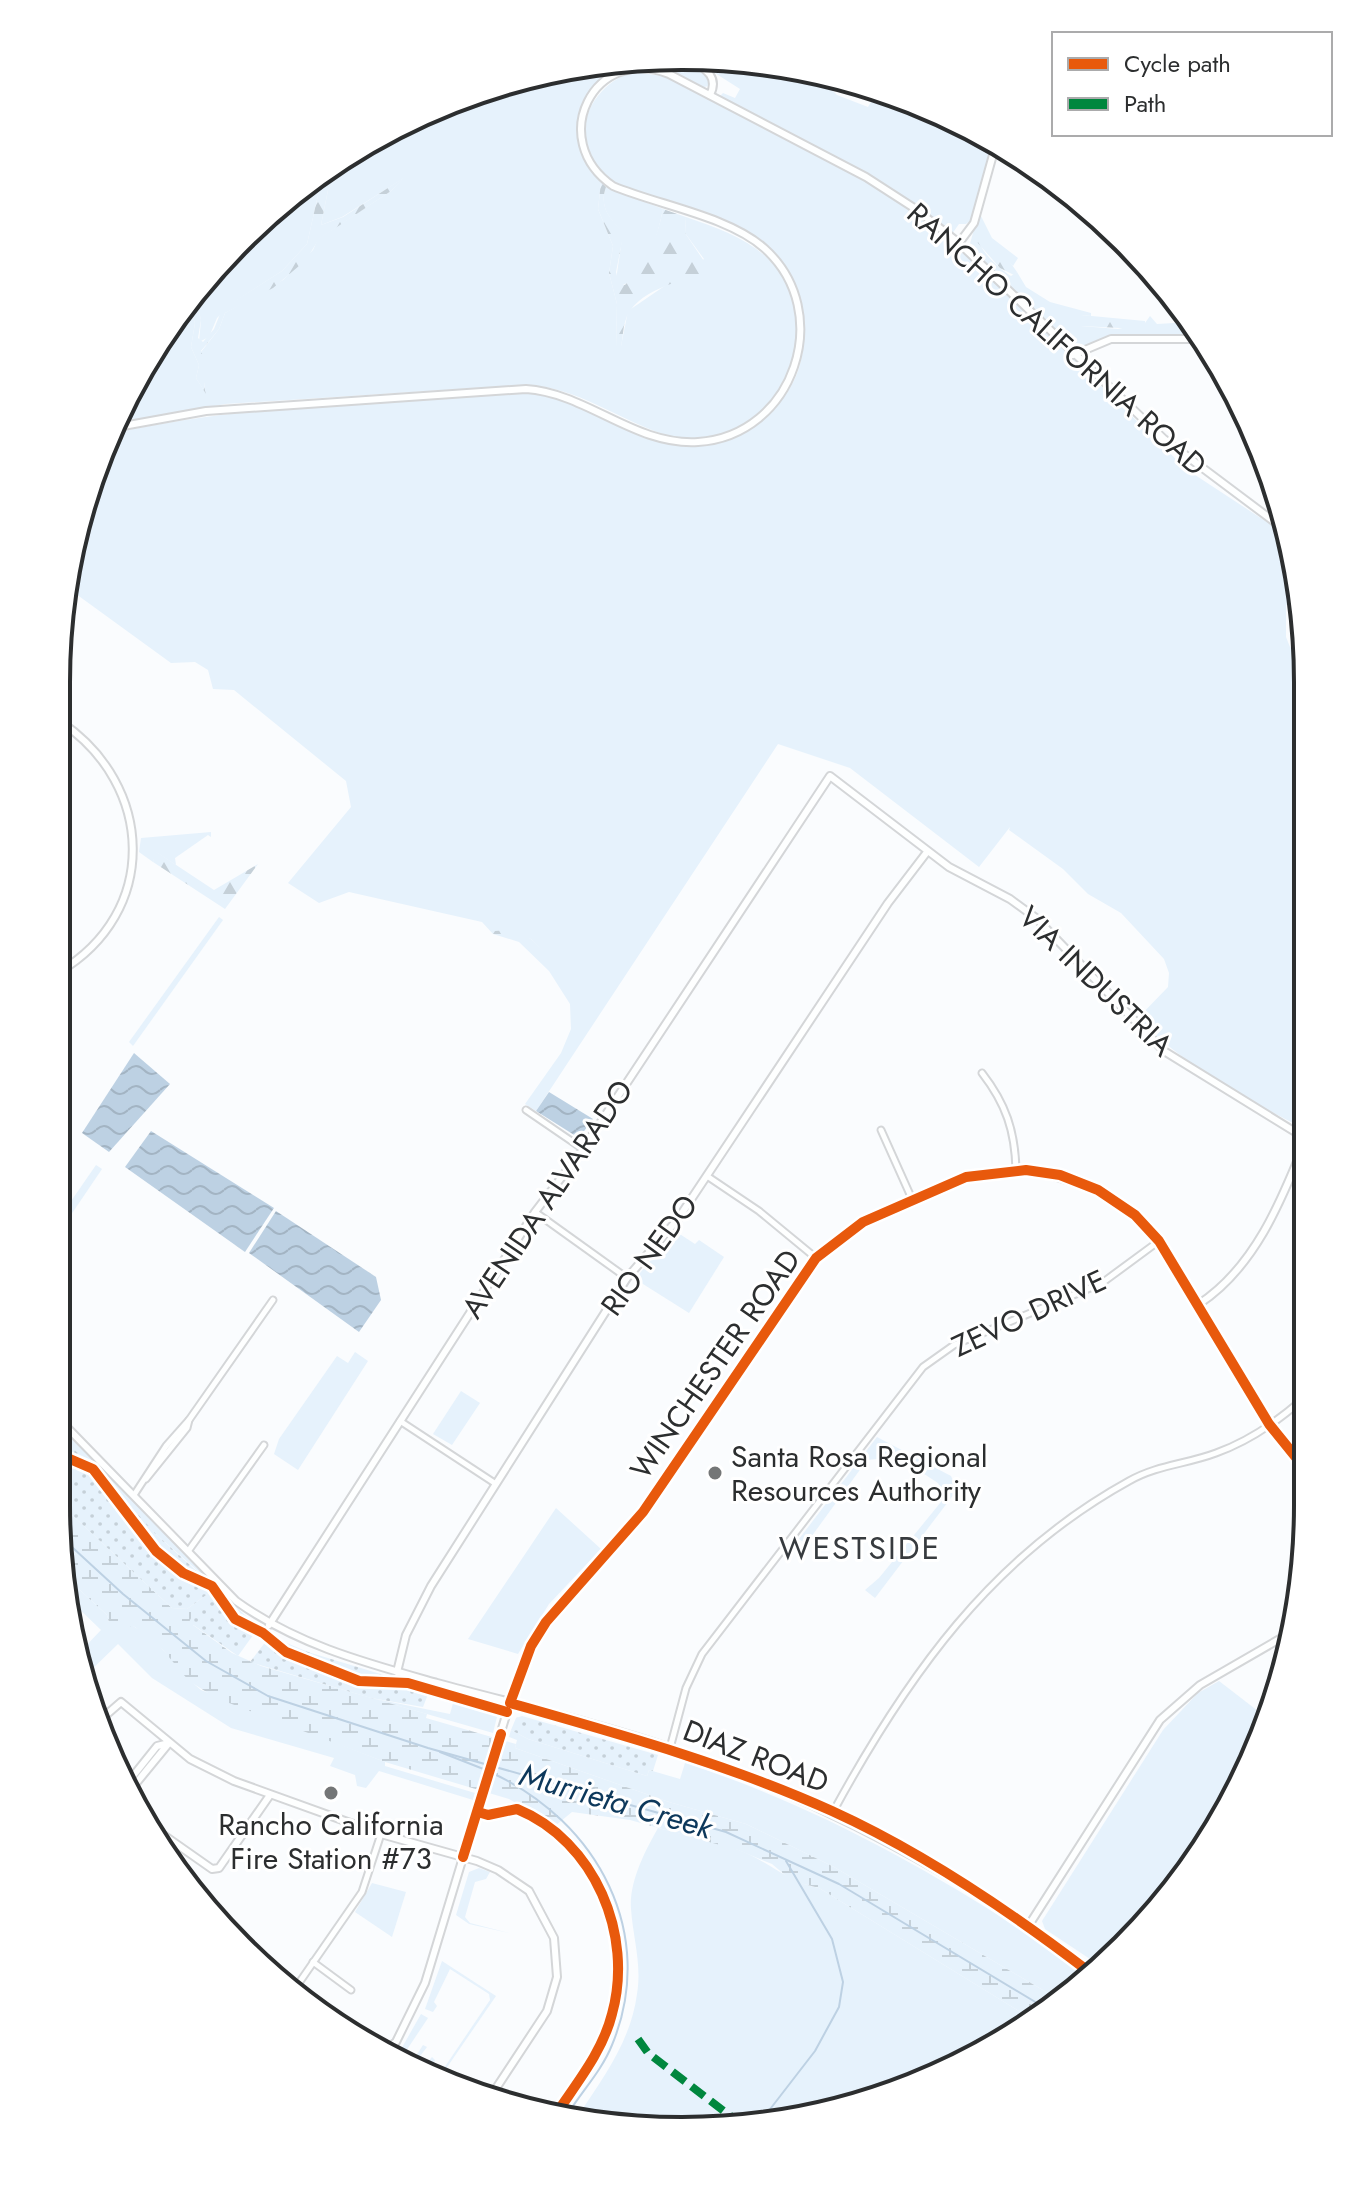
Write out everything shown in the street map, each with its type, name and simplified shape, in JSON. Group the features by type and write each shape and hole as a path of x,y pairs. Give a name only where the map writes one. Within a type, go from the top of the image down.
{"street":[{"name":"RANCHO CALIFORNIA ROAD","path":"659,71 866,177 959,243 1073,355 1191,461 1272,520"},
{"path":"706,71 712,75 714,85 710,95"},
{"name":"RANCHO CALIFORNIA ROAD","path":"127,425 206,411 526,389 559,394 638,431 674,442 712,440 747,426 776,402 791,379 801,339 799,310 786,276 766,249 749,237 613,186 589,163 581,139 583,113 592,94 605,80 617,73"},
{"path":"959,243 974,223 993,155"},
{"path":"1073,355 1111,339 1189,339"},
{"path":"70,729 91,745 117,781 133,837 127,887 112,922 89,950 70,964"},
{"name":"VIA INDUSTRIA","path":"830,776 927,852 1010,899 1036,918 1164,1051 1294,1133"},
{"name":"AVENIDA ALVARADO","path":"269,1625 535,1212 583,1149 830,776"},
{"name":"RIO NEDO","path":"397,1672 406,1635 418,1609 627,1278 678,1219 880,915 927,852"},
{"path":"982,1073 1005,1107 1012,1126 1016,1170"},
{"path":"526,1110 583,1149"},
{"path":"881,1130 912,1199"},
{"path":"1199,1304 1222,1289 1248,1258 1294,1168"},
{"name":"WINCHESTER ROAD","path":"394,2045 425,1983 510,1703 531,1646 546,1622 643,1512 816,1258 863,1222 966,1177 1016,1170 1060,1175 1098,1190 1135,1215 1159,1241 1269,1424 1294,1455"},
{"path":"707,1176 759,1211 816,1258"},
{"path":"535,1212 627,1278"},
{"name":"ZEVO DRIVE","path":"670,1748 686,1688 702,1654 923,1367 954,1345 1102,1283 1159,1241"},
{"path":"134,1495 187,1428 189,1420 273,1300"},
{"path":"833,1812 871,1747 958,1620 1020,1556 1142,1474 1215,1453 1269,1424 1294,1406"},
{"path":"400,1421 496,1484"},
{"name":"DIAZ ROAD","path":"70,1430 236,1601 269,1625 298,1639 397,1672 670,1748 833,1812 1029,1925 1083,1967"},
{"path":"189,1550 264,1445"},
{"path":"1029,1925 1160,1720 1200,1685 1278,1640"},
{"path":"107,1714 121,1702 169,1743 210,1770 381,1834 496,1869 529,1891 545,1916 558,1959 547,2011 496,2088"},
{"path":"133,1776 157,1746 169,1743"},
{"path":"137,1783 169,1743"},
{"path":"169,1839 212,1869 223,1865 270,1795"},
{"path":"299,1983 362,1892 381,1834"},
{"path":"313,1962 351,1990"}],"green space":[{"path":"670,70 699,70 707,76 709,86 704,87"},
{"path":"711,71 762,75 831,89 837,95 868,107 872,100 879,102 953,133 988,152 991,154 971,220 959,224 952,234 872,177 720,96 723,93 735,98 740,89"},
{"path":"634,72 669,77 865,181 932,226 974,262 1186,469 1274,526 1289,602 1286,605 1286,637 1293,649 1294,1123 1195,1066 1138,1018 1168,987 1169,973 1164,959 1121,913 1088,894 1063,869 1009,830 1010,827 979,867 850,768 778,744 536,1111 525,1104 561,1053 571,1029 570,1004 549,971 549,958 531,939 496,931 493,934 482,922 349,892 319,903 288,883 351,807 346,781 234,690 213,689 208,670 195,662 171,663 76,594 102,485 124,431 263,410 522,393 548,396 573,404 645,435 695,445 735,437 769,414 794,381 802,358 804,316 796,286 780,260 760,241 711,218 631,192 607,178 594,164 586,149 584,133 587,117 604,89"},
{"path":"607,74 592,89 583,106 579,125 580,145 587,164 601,182 598,209 613,246 609,273 617,304 616,347 621,346 628,311 704,259 685,233 686,217 753,246 778,270 788,286 796,317 796,341 787,377 774,397 741,426 710,438 680,438 650,429 557,390 523,385 225,404 128,422 152,376 192,314 195,323 191,347 199,365 196,378 205,392 201,352 219,329 225,313 283,280 313,250 318,239 391,191 404,178 342,217 321,225 328,190 340,175 376,152 448,117 524,91"},
{"path":"340,174 328,190 321,225 343,217 408,175 391,191 319,239 306,260 273,288 225,313 219,329 201,351 206,394 196,378 199,365 191,347 195,323 192,314 198,307 201,320 198,338 203,342 214,329 222,309 282,271 307,244 319,189"},
{"path":"601,182 606,187 604,200 607,212 624,232 616,272 619,285 625,285 646,259 663,209 686,217 685,233 710,270 660,288 638,302 625,322 620,349 612,364 616,347 617,304 609,273 613,246 598,209"},
{"path":"606,187 663,209 655,242 644,265 629,282 619,286 616,280 623,232 607,212 604,200"},
{"path":"319,189 307,244 282,271 231,304 217,318 209,337 199,342 201,320 198,307 222,278 278,222"},
{"path":"979,212 992,238 1018,258 1013,266 977,232 980,245 989,257 1011,276 1017,272 1026,287 1050,302 1091,313 1091,316 1081,315 1081,326 1118,329 1145,323 1150,316 1157,324 1178,323 1186,334 1110,336 1080,347 1070,346 969,247"},
{"path":"983,228 1017,272 1014,275 1000,268 977,242 977,229"},
{"path":"1081,315 1145,323 1140,329 1081,326 1074,322"},
{"path":"211,832 211,837 208,835 175,858 176,865 156,852 153,862 139,852 141,838"},
{"path":"155,851 214,890 258,864 225,909 153,862"},
{"path":"219,917 223,920 133,1046 129,1042"},
{"path":"511,930 531,939 550,958 549,971 519,942 493,934 495,931"},
{"path":"96,1165 102,1169 70,1216 70,1203"},
{"path":"675,1231 695,1244 699,1240 724,1257 689,1313 635,1279"},
{"path":"355,1352 368,1361 298,1470 274,1454 279,1439 337,1356 348,1363"},
{"path":"461,1391 480,1403 452,1445 433,1434"},
{"path":"877,1437 951,1476 957,1490 875,1598 865,1590 879,1578 941,1502 944,1494 938,1483 898,1457 867,1460 806,1544 799,1539"},
{"path":"70,1438 189,1553 214,1585 157,1535 70,1448"},
{"path":"70,1446 95,1468 157,1535 256,1625 256,1631 238,1656 189,1622 197,1607 215,1593 213,1590 187,1609 172,1608 70,1513"},
{"path":"556,1508 601,1549 549,1604 518,1654 468,1639"},
{"path":"70,1513 172,1608 187,1609 213,1590 215,1593 193,1625 232,1653 261,1666 427,1714 426,1718 516,1744 515,1748 669,1802 746,1824 834,1867 1050,1994 1023,2013 819,1888 792,1881 772,1864 738,1850 630,1820 572,1812 555,1826 509,1799 385,1762 216,1698 189,1681 163,1650 135,1627 109,1622 107,1615 75,1586"},
{"path":"75,1586 107,1615 109,1622 123,1623 149,1636 201,1690 385,1762 385,1766 475,1793 473,1800 379,1771 366,1788 357,1786 355,1775 330,1766 334,1758 231,1728 152,1678 118,1644 93,1669 87,1645 101,1630 79,1609"},
{"path":"270,1636 308,1652 430,1689 423,1707 371,1698 250,1662"},
{"path":"1219,1681 1258,1711 1231,1776 1191,1845 1142,1909 1091,1960 1045,1929 1042,1921 1163,1730 1198,1693"},
{"path":"455,1696 495,1708 497,1717 493,1733 371,1698 450,1714"},
{"path":"522,1716 658,1755 653,1771 649,1770 647,1776 528,1739 511,1730 516,1718"},
{"path":"511,1730 528,1739 647,1776 649,1770 680,1779 685,1763 739,1782 843,1827 893,1853 1081,1969 1050,1994 834,1867 746,1824 669,1802 515,1748 517,1740 509,1737"},
{"path":"658,1828 739,1850 798,1882 819,1888 1023,2013 953,2054 916,2070 879,2085 801,2105 762,2112 682,2117 642,2116 583,2109 623,2042 634,2011 638,1972 631,1899 648,1847"},
{"path":"479,1868 490,1872 486,1879 475,1882 465,1917 470,1923 513,1934 469,1924 456,1915 469,1872"},
{"path":"372,1883 406,1892 392,1937 355,1912"},
{"path":"442,1961 496,1996 446,2069 490,2000 489,1994 450,1969 434,2002 437,2006 433,2012 425,2009"},
{"path":"421,2014 428,2018 406,2051 401,2049"},
{"path":"423,2045 427,2047 419,2057 416,2056"}],"water":[{"path":"134,1053 170,1084 109,1152 82,1133"},
{"path":"549,1092 593,1119 579,1138 536,1111"},
{"path":"151,1131 274,1208 245,1252 125,1167"},
{"path":"276,1211 376,1277 381,1300 359,1332 249,1253"}],"waterway":[{"name":"Murrieta Creek","path":"71,1546 123,1594 206,1661 268,1696 428,1748 726,1832 839,1884 1037,2003"},
{"name":"Murrieta Creek","path":"440,1752 486,1770"},
{"path":"492,1773 529,1794 562,1821 589,1851 609,1886 622,1923 628,1963 624,2003 608,2054 573,2107"},
{"path":"769,2111 815,2051 839,2007 843,1982 832,1939 786,1861"}],"marked path":[{"path":"638,2039 648,2053 729,2115"}],"cycle path":[{"path":"1083,1967 964,1884 832,1811 713,1764 510,1703 531,1646 546,1622 643,1512 816,1258 863,1222 966,1177 1026,1170 1060,1175 1098,1190 1135,1215 1159,1241 1269,1424 1294,1455"},
{"path":"70,1459 93,1469 156,1551 183,1573 212,1586 235,1619 263,1633 286,1652 359,1681 408,1683 507,1712"},
{"path":"463,1857 501,1734"},
{"path":"478,1812 488,1815 517,1809 544,1824 568,1843 587,1867 602,1894 612,1923 617,1953 617,1984 612,2014 596,2052 562,2105"}],"place":[{"name":"Santa Rosa Regional Resources Authority","path":"715,1473"},
{"name":"Rancho California Fire Station #73","path":"331,1793"}],"district":[{"name":"WESTSIDE","path":"860,1548"}]}
